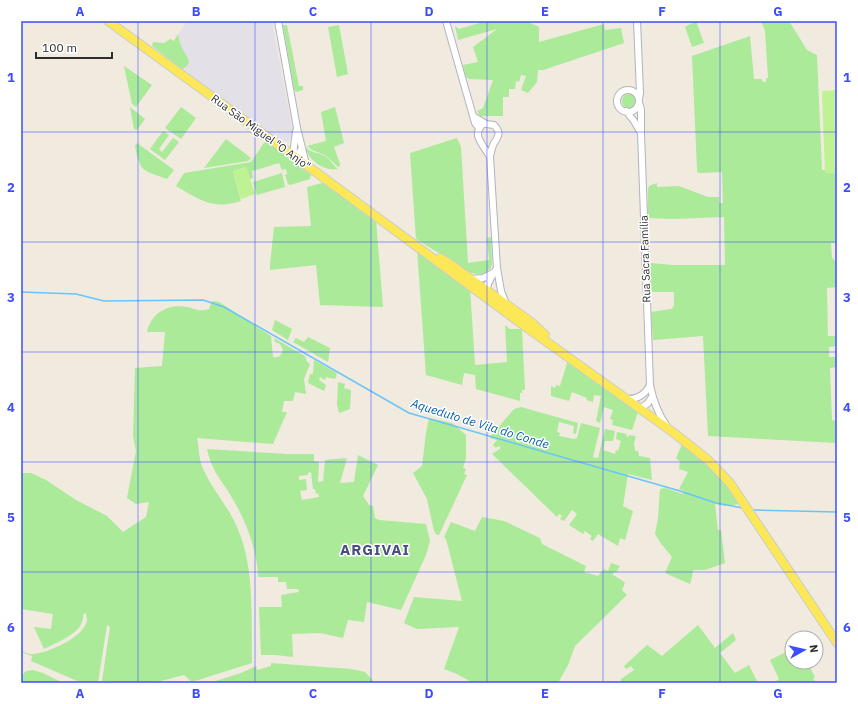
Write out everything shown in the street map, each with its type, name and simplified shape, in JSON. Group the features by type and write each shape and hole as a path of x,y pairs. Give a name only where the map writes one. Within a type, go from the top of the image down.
{"main road":[{"name":"Rua São Miguel \"O Anjo\"","path":"108,21 414,243 453,273 506,304 531,322 567,355"},
{"name":"Rua São Miguel \"O Anjo\"","path":"414,243 472,279 567,355 669,429 708,460 730,483 837,644"}],"street":[{"path":"278,21 296,128 306,165"},
{"path":"446,21 475,127 478,136 490,156"},
{"name":"Rua Sacra Família","path":"637,21 650,385 653,399"},
{"path":"626,90 636,93 639,101 636,109 630,112 620,108 618,101 620,94 639,80"},
{"name":"Rua Sacra Família","path":"626,111 634,121 640,133"},
{"path":"473,116 486,124"},
{"path":"475,127 486,124 494,125 498,131 499,137 494,143 490,156 496,270 506,304"},
{"path":"296,128 293,155 298,153 302,148"},
{"path":"279,146 286,146 294,143"},
{"path":"482,143 488,145 494,143"},
{"path":"472,279 483,278 496,270"},
{"path":"488,293 488,284 496,270"},
{"path":"488,293 499,280"},
{"path":"640,408 650,385"},
{"path":"628,399 637,398 646,393"},
{"path":"640,408 653,399"},
{"path":"653,399 654,418"},
{"path":"653,399 659,415 669,429"}],"shaded area":[{"path":"187,21 272,21 293,134 289,141 282,142 164,56"}],"green space":[{"path":"486,21 526,21 539,27 539,42 604,24 605,30 621,28 624,43 543,70 538,70 537,82 528,93 521,90 526,76 521,75 519,82 516,81 515,89 509,89 509,97 503,97 503,116 480,116 477,111 483,108 493,80 469,79 466,77 463,65 478,62 473,47 497,29 458,40 455,26 459,29"},
{"path":"696,21 704,43 692,47 685,27"},
{"path":"761,21 789,21 807,50 817,55 822,170 825,170 825,173 837,172 837,243 831,243 832,258 837,262 837,287 827,288 828,336 837,336 837,346 829,347 829,357 837,357 837,367 830,368 832,420 837,421 837,443 708,436 703,336 653,340 651,312 671,309 674,306 674,292 653,292 651,290 650,263 673,265 725,265 724,217 673,219 648,218 648,189 649,186 657,183 657,187 679,186 708,197 719,197 719,203 723,203 722,172 697,172 692,56 750,36 754,79 762,79 763,82 766,82 766,78 768,78 765,31"},
{"path":"283,25 287,25 299,86 303,86 303,90 296,92 294,89"},
{"path":"339,25 348,74 337,77 328,27"},
{"path":"178,34 181,46 189,62 182,69 152,46 153,42 164,43 170,39 174,41"},
{"path":"124,66 152,85 136,107 132,104"},
{"path":"837,90 837,172 825,173 822,91"},
{"path":"626,94 632,94 636,98 636,104 632,108 626,108 622,104 622,98"},
{"path":"130,107 145,119 137,130 134,129"},
{"path":"181,107 196,118 181,139 165,128"},
{"path":"335,107 344,143 334,147 340,164 338,167 325,155 312,150 307,146 326,141 321,112"},
{"path":"163,131 169,135 159,149 162,152 173,138 179,142 165,160 150,149"},
{"path":"457,138 461,147 468,263 489,260 487,238 491,237 492,264 491,268 484,274 469,272 416,239 410,153"},
{"path":"226,139 251,158 248,161 204,168"},
{"path":"266,140 311,175 310,179 290,185 288,184 285,175 287,174 286,169 282,170 279,163 252,171 253,178 250,179 246,167 233,171 241,201 231,204 214,204 207,202 192,196 176,186 184,173 251,162"},
{"path":"137,143 174,170 167,179 148,172 141,166 135,146"},
{"path":"305,146 311,151 325,156 338,169 327,169 317,164 309,156"},
{"path":"246,167 255,194 241,199 233,171"},
{"path":"282,173 285,187 257,195 253,182"},
{"path":"326,183 376,220 383,307 320,305 316,265 270,270 274,227 311,226 307,187"},
{"path":"417,249 470,288 475,365 507,362 505,325 510,329 522,329 525,390 522,390 522,393 520,393 520,401 476,389 475,375 464,373 462,385 426,375"},
{"path":"212,301 219,302 271,336 273,357 280,356 283,350 280,344 275,342 274,338 305,356 307,362 310,364 304,379 306,394 295,392 293,401 284,401 282,412 287,412 273,444 197,438 202,467 236,524 248,563 252,614 252,663 192,682 184,675 153,683 119,683 102,681 110,627 107,625 98,683 82,683 31,661 32,656 21,652 28,654 40,653 65,643 80,632 85,626 87,620 86,614 84,613 82,623 74,633 44,649 34,627 51,629 53,614 21,609 21,473 31,473 46,480 76,500 107,516 123,532 146,517 149,502 136,504 127,498 136,451 133,436 135,368 162,366 165,332 147,332 149,325 156,315 167,308 180,306 198,310 206,310 209,309"},
{"path":"275,320 292,329 288,340 272,330"},
{"path":"308,337 330,348 328,362 293,342 296,338 304,342"},
{"path":"314,360 337,373 335,379 326,377 325,380 320,377 319,380 326,385 324,391 308,383 310,374 313,374"},
{"path":"568,360 638,412 632,430 612,425 613,420 610,419 613,410 604,407 600,423 596,421 601,396 594,395 593,402 586,400 587,398 572,392 569,401 551,396 551,386 555,388 556,385 560,386"},
{"path":"338,382 345,384 344,388 351,390 350,409 339,413 337,405"},
{"path":"521,407 578,423 576,434 573,433 574,426 559,422 557,432 560,433 559,436 574,439 577,438 581,423 600,428 593,457 598,458 605,429 615,431 613,441 605,441 603,450 615,454 616,450 618,451 621,441 616,439 617,432 627,434 626,436 628,437 629,435 636,436 634,443 635,451 638,451 639,456 650,458 652,480 628,474 623,506 633,511 625,540 620,538 618,546 598,534 593,541 590,539 592,536 585,531 583,534 569,525 577,514 572,510 564,521 560,519 562,516 559,514 557,517 492,454 501,448 499,446 496,448 493,445 497,440 489,438 514,409"},
{"path":"429,418 452,423 466,435 466,458 463,468 466,469 464,474 467,475 439,535 437,535 434,531 427,499 413,473 422,466"},
{"path":"682,444 702,459 726,484 740,504 725,506 715,504 718,530 721,530 725,563 705,570 693,570 690,584 665,573 672,557 655,534 658,518 660,489 665,488 683,494 684,491 679,489 688,472 679,469 680,462 676,458"},
{"path":"207,449 287,454 314,454 314,461 319,462 318,482 323,481 325,460 347,458 340,483 354,482 358,455 378,465 363,496 369,505 373,506 375,518 379,520 426,524 430,541 426,555 401,610 367,602 364,622 348,620 343,638 320,633 292,634 293,657 261,655 259,607 282,607 281,595 299,592 298,589 287,589 286,582 278,582 278,577 258,577 256,557 247,528 234,501 215,471","holes":["311,472 313,489 315,489 316,494 318,493 319,497 302,500 300,491 307,490 306,479 299,480 299,476 308,475 308,473"]},
{"path":"482,517 504,521 540,538 542,544 586,566 584,572 598,576 604,569 608,571 611,563 620,566 613,575 625,583 622,590 627,595 575,646 568,665 558,683 473,683 444,669 459,627 417,629 404,623 414,597 462,601 446,539 444,537 451,522 475,531"},
{"path":"698,625 715,648 733,633 736,640 720,653 735,673 749,665 758,683 620,683 621,679 634,670 631,666 626,669 624,666 647,645 662,656"},
{"path":"784,653 784,670 811,670 815,677 813,679 818,683 773,683 779,679 770,660"},
{"path":"271,663 351,669 365,672 375,683 209,683 241,673 256,666 257,670 271,666"},
{"path":"33,670 43,673 63,683 21,683 22,675 26,671"}],"waterway":[{"name":"Aqueduto de Vila do Conde","path":"21,292 76,294 104,301 203,300 224,307 409,413 680,491 716,503 743,508"},
{"name":"Aqueduto de Vila do Conde","path":"751,510 837,512"}],"district":[{"name":"ARGIVAI","path":"375,550"}]}
